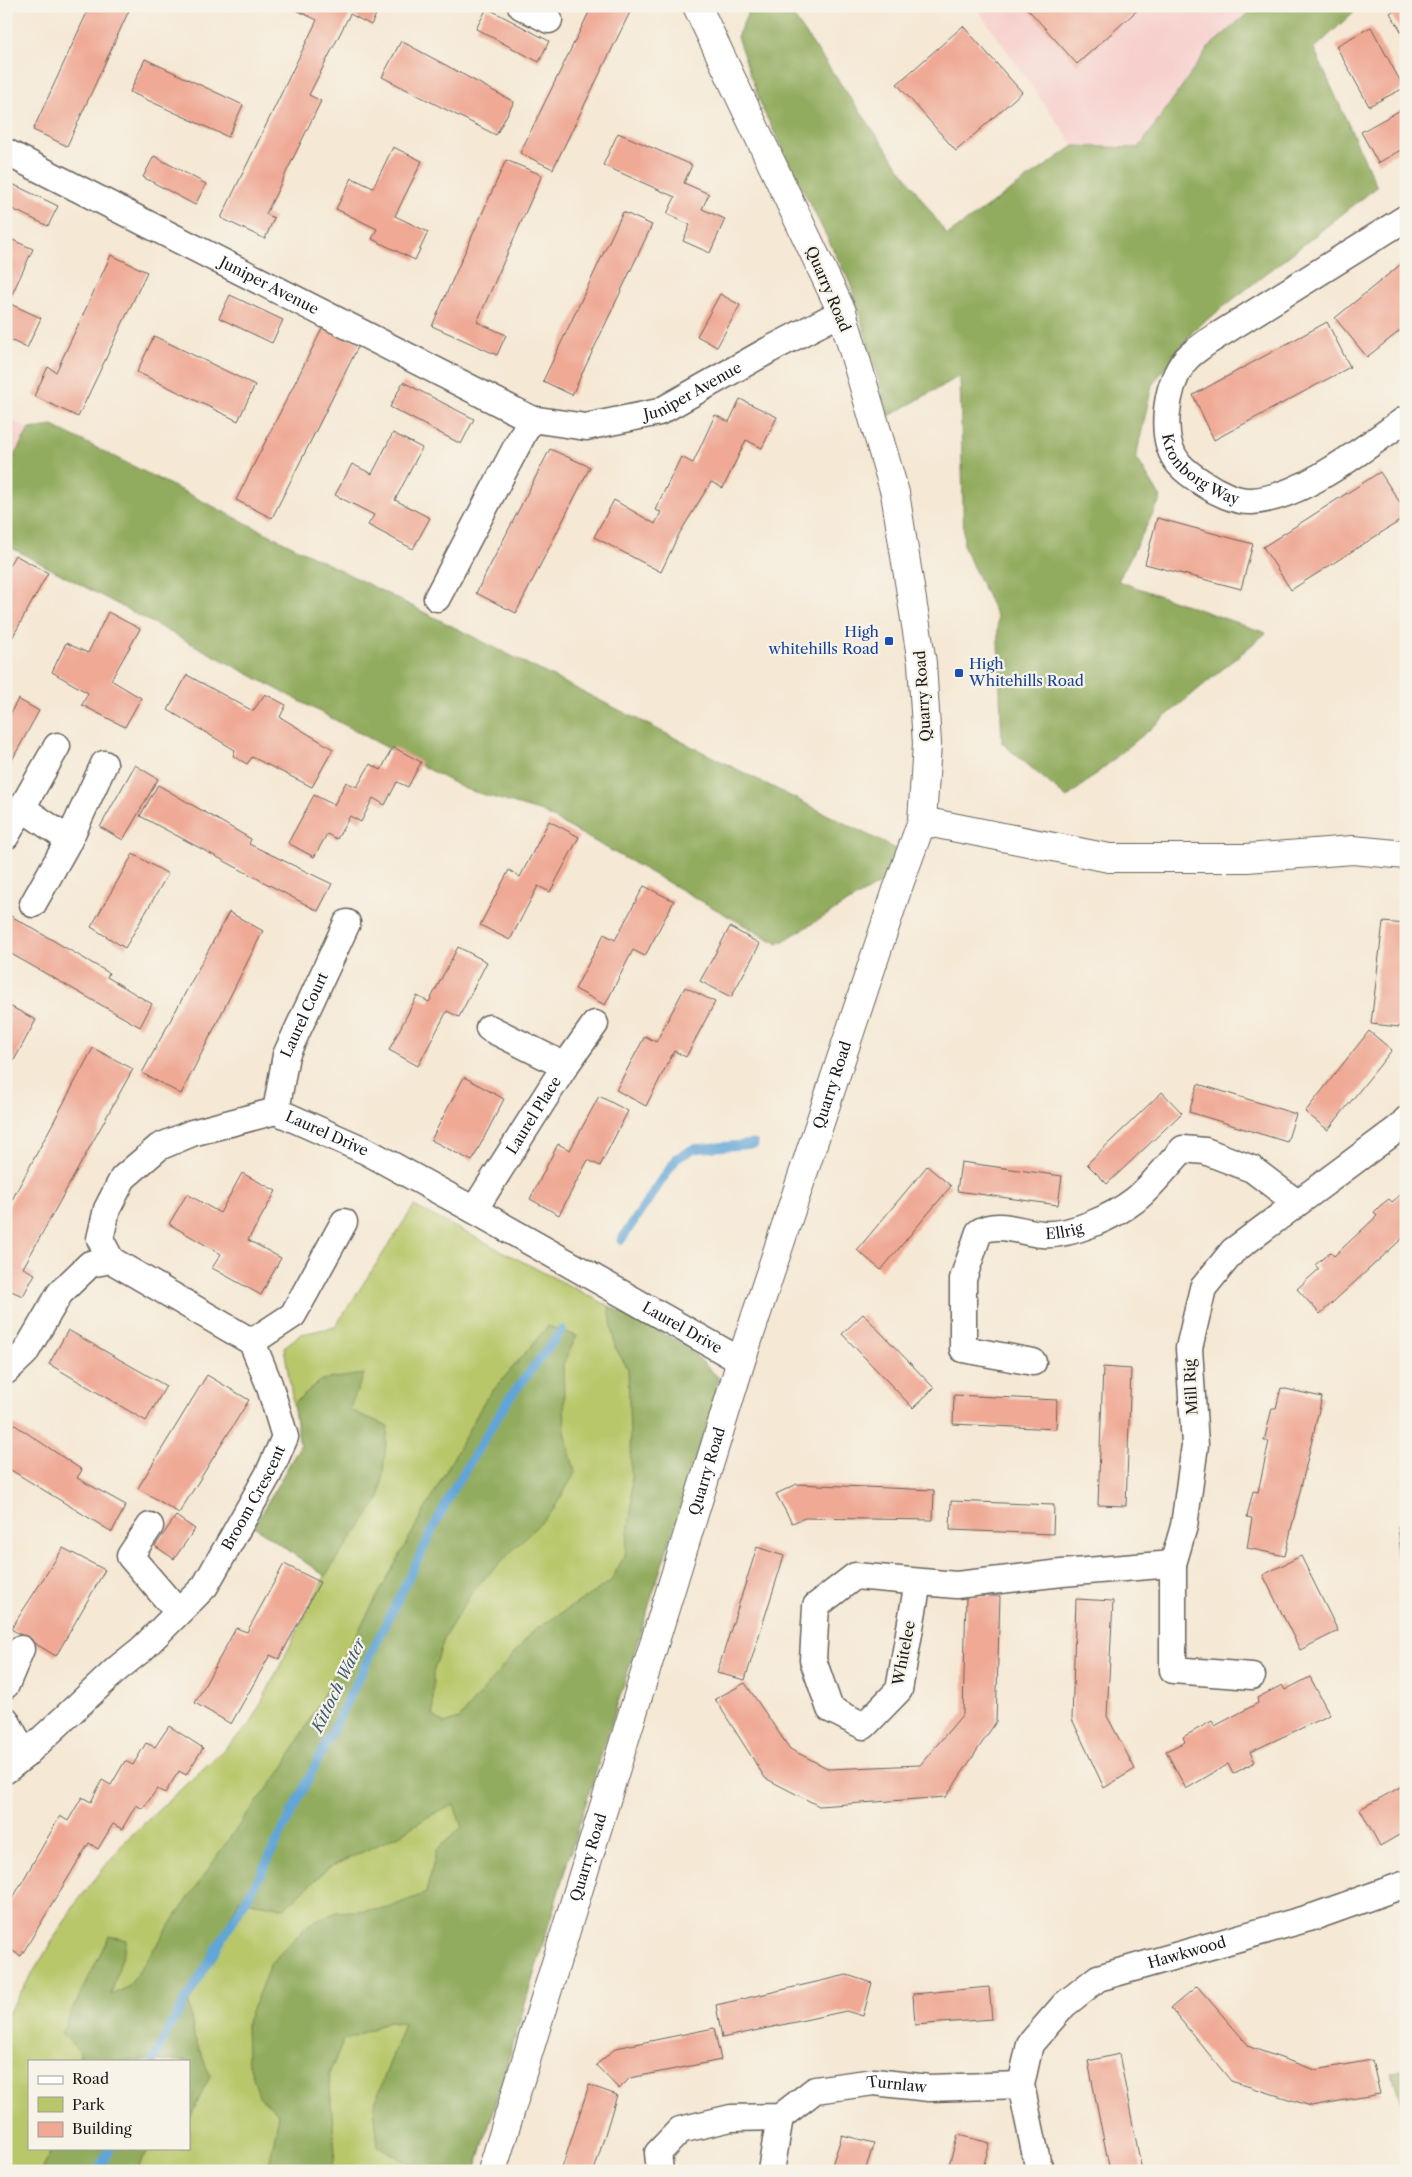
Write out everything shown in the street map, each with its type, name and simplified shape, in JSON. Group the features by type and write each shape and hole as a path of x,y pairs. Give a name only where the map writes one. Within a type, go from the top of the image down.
{"street":[{"path":"521,6 548,20"},
{"name":"Quarry Road","path":"492,2171 741,1362 900,881 922,821 927,744 922,663 895,492 842,312 697,6"},
{"name":"Juniper Avenue","path":"6,152 531,419 586,427 659,412 769,350 842,312"},
{"name":"Kronborg Way","path":"1406,218 1210,340 1184,361 1175,378 1167,411 1167,430 1178,463 1209,487 1238,500 1251,502 1288,493 1332,468 1406,419"},
{"path":"437,598 531,419"},
{"path":"6,836 57,746"},
{"path":"33,904 70,840 104,764"},
{"path":"22,808 70,840"},
{"path":"922,821 1109,858 1247,858 1353,850 1406,855"},
{"name":"Laurel Court","path":"276,1111 286,1055 347,923"},
{"path":"564,1066 595,1024"},
{"name":"Laurel Place","path":"474,1210 564,1066 489,1028"},
{"name":"Laurel Drive","path":"111,1260 100,1239 107,1209 123,1178 160,1148 192,1132 276,1111 366,1151 474,1210 741,1362"},
{"name":"Mill Rig","path":"1252,1676 1173,1670 1173,1564 1184,1526 1195,1445 1189,1348 1203,1288 1233,1251 1400,1127 1406,1120"},
{"name":"Ellrig","path":"1033,1362 963,1349 963,1279 979,1232 984,1229 1006,1228 1043,1235 1069,1232 1100,1220 1135,1200 1183,1149 1205,1151 1252,1169 1297,1203"},
{"path":"6,1371 25,1353 60,1293 90,1264 111,1260 252,1342 293,1315 344,1222"},
{"name":"Broom Crescent","path":"6,1720 16,1762 116,1669 142,1649 205,1586 268,1475 285,1437 269,1384 252,1342"},
{"path":"150,1526 130,1556 178,1612"},
{"name":"Whitelee","path":"918,1582 899,1690 864,1726 830,1709 813,1660 816,1606 855,1576 956,1585 1062,1573 1173,1564"},
{"path":"6,1685 21,1649"},
{"name":"Hawkwood","path":"1021,2085 1030,2044 1064,2004 1098,1978 1316,1916 1406,1884"},
{"name":"Turnlaw","path":"780,2117 816,2090 874,2082 929,2088 1021,2085"},
{"path":"1021,2085 1041,2171"},
{"path":"660,2171 658,2153 680,2130 731,2118 780,2117 771,2171"}],"shaded area":[{"path":"975,6 1256,6 1210,46 1139,148 1074,146"},
{"path":"6,417 29,429 6,470"}],"green space":[{"path":"751,6 786,6 947,235 1074,146 1139,148 1210,46 1256,6 1360,6 1314,49 1377,187 1194,330 1152,385 1136,457 1161,498 1118,581 1266,633 1067,798 1002,743 997,616 964,548 960,376 889,416 851,285 763,110 737,37"},
{"path":"53,426 908,855 879,884 778,944 542,812 465,789 6,545 6,470 29,429"},
{"path":"414,1206 683,1344 718,1377 570,1853 475,2171 6,2171 6,2016 76,1903 125,1841 250,1725 325,1576 254,1526 300,1446 284,1347 301,1334 335,1327"},
{"path":"609,1306 683,1344 718,1377 714,1402 570,1853 475,2171 422,2171 378,2146 374,2105 404,2024 389,2022 344,2040 329,2074 335,2153 332,2171 268,2171 279,2114 259,2096 247,2058 246,2024 271,1963 308,1925 336,1912 385,1909 426,1893 437,1849 462,1827 454,1805 431,1815 399,1835 328,1868 285,1908 239,1900 189,2004 194,2036 210,2076 190,2118 190,2060 79,2060 80,2052 61,2033 109,1936 127,1940 111,1995 128,1987 233,1833 282,1770 485,1400 548,1326 577,1336 563,1364 565,1432 575,1473 553,1510 474,1589 445,1636 433,1673 433,1715 444,1724 459,1719 533,1631 610,1582 625,1555 632,1504 628,1369 615,1347"},
{"path":"364,1374 349,1410 388,1426 380,1498 325,1576 254,1526 300,1446 293,1404 321,1380"},
{"path":"1406,2070 1406,2120 1392,2072"},
{"path":"51,2150 150,2150 143,2158 138,2171 42,2171"}],"building":[{"path":"90,6 131,6 67,146 33,130"},
{"path":"288,6 380,6 371,25 350,14 309,95 321,101 266,214 274,218 265,239 221,218 317,20"},
{"path":"592,6 633,6 553,169 520,153"},
{"path":"1025,6 1142,6 1077,64"},
{"path":"1401,6 1406,6 1406,39 1390,13"},
{"path":"487,8 549,41 539,62 476,29"},
{"path":"963,26 1022,92 956,151 897,84"},
{"path":"1371,27 1404,88 1369,106 1336,46"},
{"path":"401,41 514,102 496,135 382,77"},
{"path":"145,59 243,105 228,137 130,92"},
{"path":"1406,107 1406,147 1378,163 1361,132"},
{"path":"618,133 692,165 684,183 709,194 702,209 725,219 710,253 683,241 690,225 667,214 675,197 603,165"},
{"path":"393,147 422,161 395,216 428,232 415,260 372,239 377,229 336,209 352,178 373,188"},
{"path":"154,156 206,184 195,205 143,177"},
{"path":"506,160 542,175 477,322 506,335 497,355 432,326"},
{"path":"6,181 58,206 48,226 6,206"},
{"path":"623,212 652,225 572,395 543,381"},
{"path":"6,237 33,249 8,303 41,318 27,348 6,338"},
{"path":"111,255 147,272 78,417 34,396 48,367 56,372"},
{"path":"1406,260 1406,326 1367,357 1335,318"},
{"path":"720,294 740,305 717,347 697,336"},
{"path":"230,295 283,320 272,343 219,318"},
{"path":"1327,322 1350,367 1214,440 1193,395"},
{"path":"324,325 360,343 272,518 236,500"},
{"path":"154,336 255,385 238,421 137,372"},
{"path":"403,382 474,419 461,444 390,407"},
{"path":"740,399 777,417 762,448 746,440 723,488 711,482 678,536 661,572 594,537 614,500 655,524 661,512 655,510 681,457 693,463 715,415 729,422"},
{"path":"393,433 422,448 395,500 430,518 413,549 368,525 374,515 335,495 352,464 372,474"},
{"path":"550,449 590,467 516,613 476,593"},
{"path":"1380,472 1406,512 1406,517 1291,590 1263,547"},
{"path":"1406,487 1406,501 1399,491"},
{"path":"1157,518 1253,544 1241,589 1145,564"},
{"path":"15,555 48,573 6,649 6,571"},
{"path":"108,612 140,629 111,680 141,698 125,727 82,705 88,693 52,672 66,643 88,653"},
{"path":"187,675 253,711 265,694 286,705 280,717 333,749 312,787 252,757 247,764 233,756 235,750 168,710"},
{"path":"18,699 39,711 6,771 6,721"},
{"path":"393,747 421,762 408,787 397,782 385,805 373,798 361,822 350,816 337,839 327,834 314,857 288,843 314,795 334,805 346,782 357,787 370,764 381,770"},
{"path":"135,765 158,779 123,840 100,827"},
{"path":"158,785 251,839 249,844 332,884 318,911 140,816"},
{"path":"549,821 579,837 550,892 538,886 510,940 480,925 509,870 520,877"},
{"path":"133,854 168,874 125,948 91,927"},
{"path":"644,886 674,901 645,956 633,950 605,1005 575,989 604,934 615,940"},
{"path":"229,912 263,931 181,1094 142,1073"},
{"path":"6,913 109,973 107,977 152,1004 140,1027 6,951"},
{"path":"1383,922 1406,924 1406,982 1400,1027 1371,1024"},
{"path":"730,927 760,944 731,997 700,981"},
{"path":"458,947 487,962 459,1017 447,1011 418,1066 389,1050 417,996 429,1002"},
{"path":"685,987 715,1002 686,1057 674,1051 646,1106 616,1090 645,1036 656,1042"},
{"path":"6,1004 36,1020 6,1075"},
{"path":"1369,1031 1392,1050 1328,1130 1305,1112"},
{"path":"93,1048 133,1069 23,1268 35,1274 23,1296 6,1289 6,1211"},
{"path":"464,1077 504,1099 472,1161 431,1140"},
{"path":"1198,1084 1296,1114 1287,1142 1189,1112"},
{"path":"1162,1092 1182,1113 1107,1184 1087,1164"},
{"path":"599,1096 628,1111 600,1166 588,1160 559,1215 530,1199 558,1144 570,1150"},
{"path":"961,1162 1062,1176 1058,1205 957,1191"},
{"path":"927,1166 951,1186 881,1270 857,1250"},
{"path":"242,1173 276,1191 248,1240 281,1258 261,1295 212,1268 221,1254 169,1224 187,1194 220,1213"},
{"path":"1406,1190 1406,1235 1320,1314 1297,1289 1319,1269 1315,1265 1330,1252 1334,1256 1377,1216 1374,1212 1381,1205 1389,1199 1392,1202"},
{"path":"863,1314 934,1388 913,1408 842,1334"},
{"path":"68,1330 166,1386 146,1421 49,1364"},
{"path":"1103,1367 1131,1369 1126,1506 1098,1505"},
{"path":"207,1375 249,1400 179,1513 138,1488"},
{"path":"1281,1388 1322,1397 1285,1556 1247,1548 1252,1518 1247,1517 1253,1491 1258,1492 1269,1441 1264,1441 1272,1408 1276,1408"},
{"path":"954,1395 1057,1400 1056,1429 953,1424"},
{"path":"12,1423 82,1470 77,1478 126,1505 112,1532 6,1467 6,1433"},
{"path":"797,1484 934,1490 933,1520 805,1518 792,1523 776,1494"},
{"path":"951,1501 1054,1505 1053,1534 950,1530"},
{"path":"176,1516 195,1529 174,1559 155,1546"},
{"path":"1398,1527 1406,1527 1406,1569 1402,1568"},
{"path":"757,1547 784,1556 745,1680 717,1673"},
{"path":"63,1548 105,1570 56,1656 11,1629"},
{"path":"1301,1556 1338,1631 1300,1650 1263,1575"},
{"path":"284,1564 320,1582 279,1659 270,1655 231,1724 195,1703 236,1628 247,1632"},
{"path":"966,1596 1000,1596 996,1722 946,1797 819,1806 765,1778 715,1699 745,1683 790,1749 829,1769 920,1765 963,1714"},
{"path":"1076,1599 1113,1601 1107,1716 1135,1769 1104,1788 1072,1719"},
{"path":"1310,1677 1330,1715 1250,1752 1255,1762 1233,1774 1228,1764 1186,1789 1166,1751 1185,1742 1183,1737 1212,1721 1215,1726 1258,1703 1257,1698 1282,1685 1285,1690"},
{"path":"169,1726 203,1748 186,1775 179,1771 165,1793 157,1789 143,1809 136,1805 122,1829 113,1824 98,1849 89,1843 21,1956 6,1947 6,1910 60,1816 68,1821 82,1797 91,1802 102,1780 111,1785 125,1761 133,1765 146,1743 155,1747"},
{"path":"1406,1784 1406,1831 1380,1846 1360,1809"},
{"path":"847,1975 872,1983 863,2016 846,2011 722,2038 716,2005"},
{"path":"1197,1986 1250,2047 1315,2070 1372,2060 1380,2094 1311,2106 1231,2081 1171,2008"},
{"path":"989,1987 992,2019 915,2025 913,1994"},
{"path":"714,2028 721,2060 630,2078 619,2089 596,2065 616,2048"},
{"path":"1119,2054 1142,2171 1110,2171 1088,2061"},
{"path":"589,2085 617,2095 594,2171 561,2171"},
{"path":"842,2135 874,2143 865,2171 830,2171"},
{"path":"958,2135 990,2143 982,2171 947,2171"}],"waterway":[{"name":"Kittoch Water","path":"621,1240 677,1158 693,1149 754,1144"},
{"name":"Kittoch Water","path":"154,2060 171,2025 261,1874 451,1493 508,1400 562,1330"},
{"name":"Kittoch Water","path":"98,2171 109,2150"}],"place":[{"name":"High whitehills Road","path":"889,641"},
{"name":"High Whitehills Road","path":"959,673"}]}
